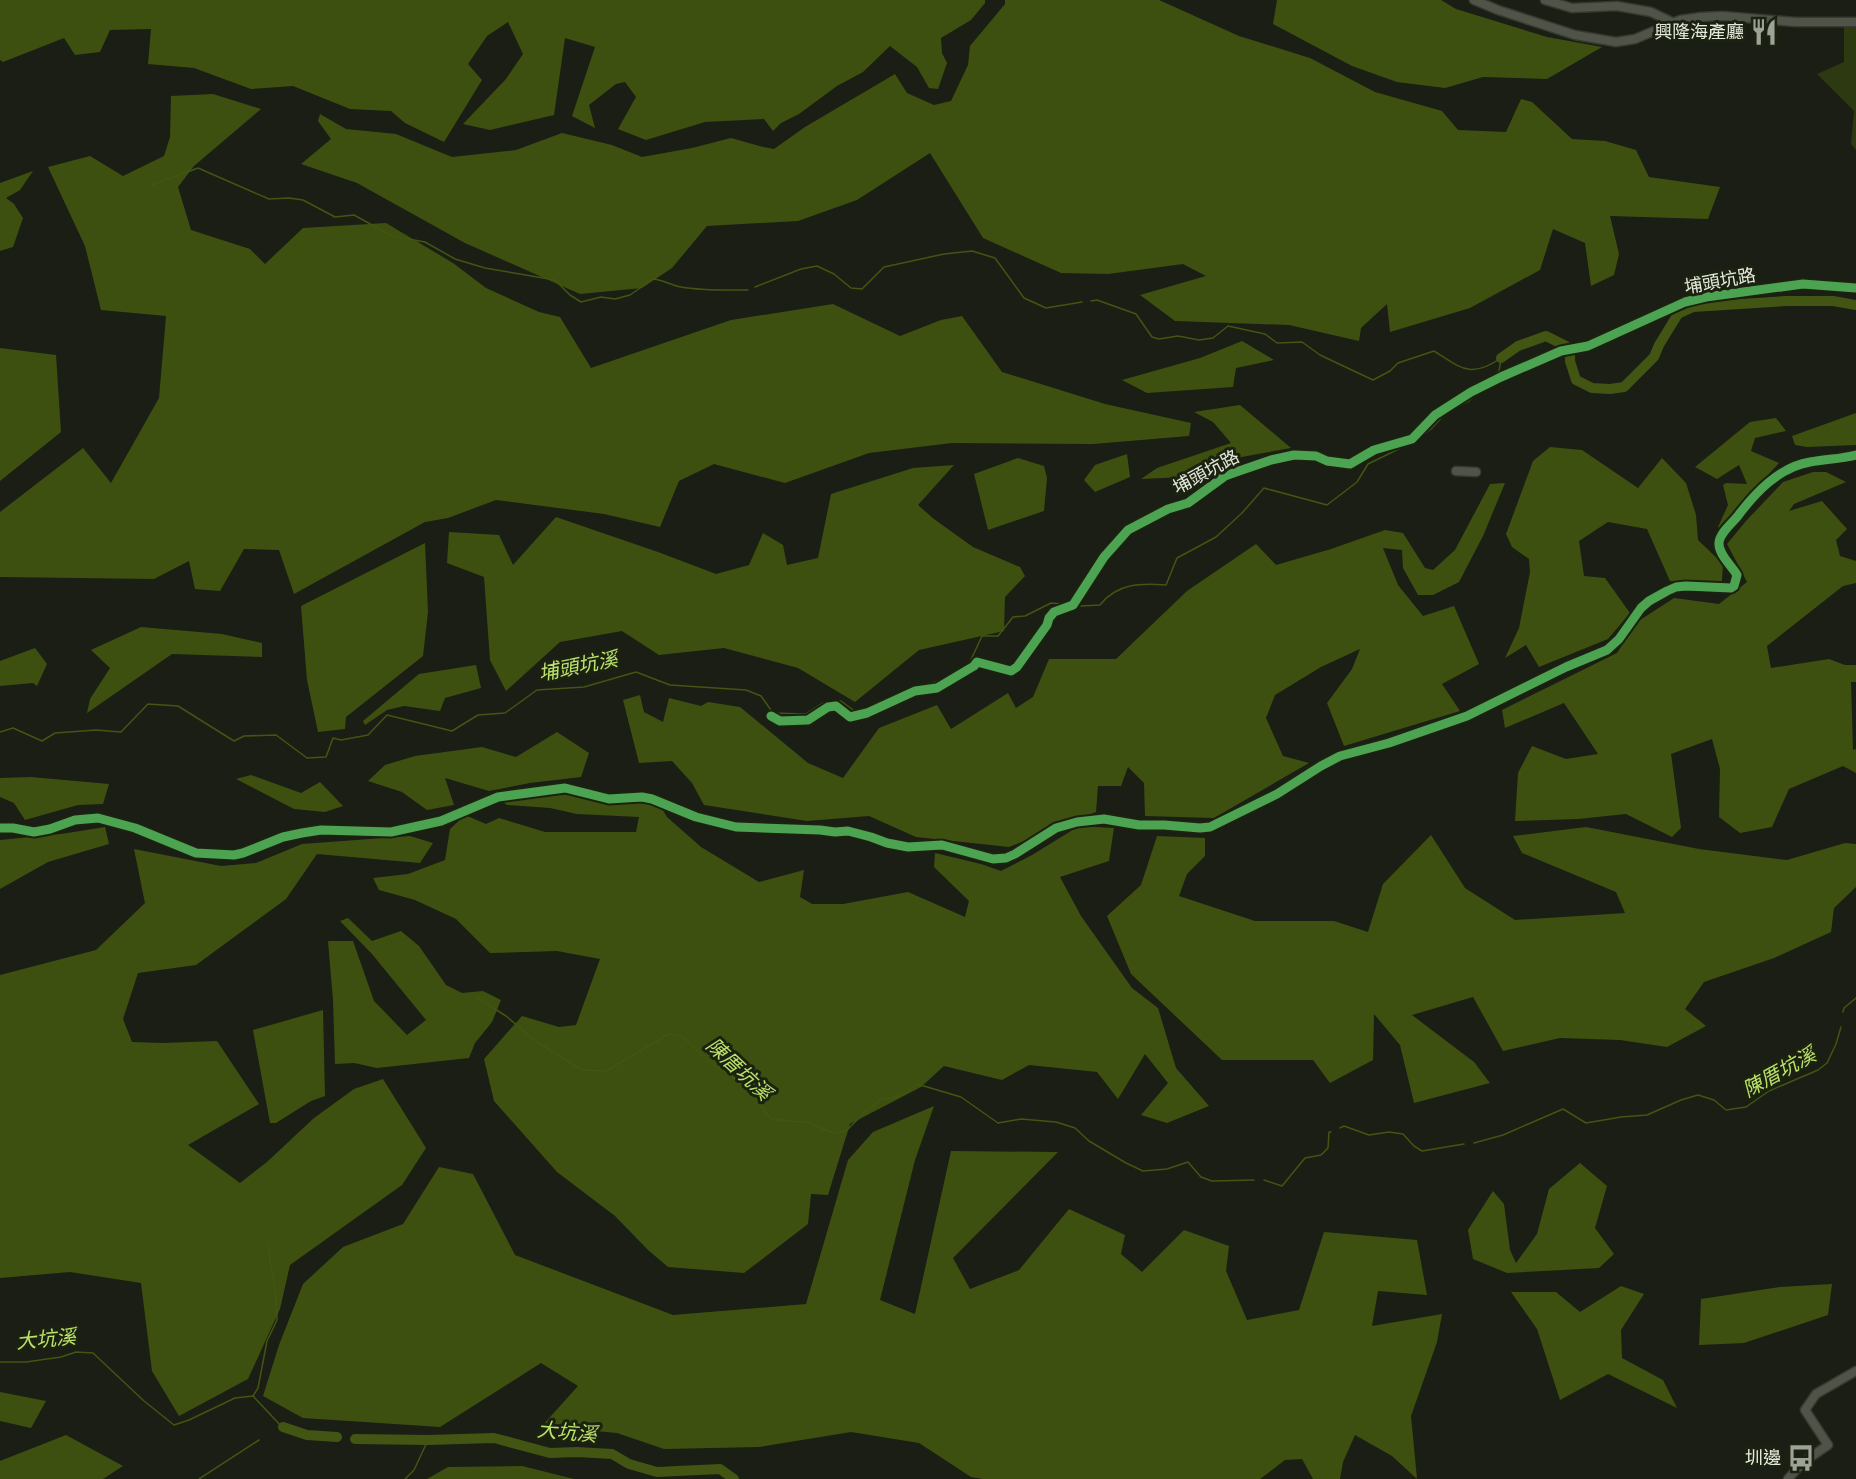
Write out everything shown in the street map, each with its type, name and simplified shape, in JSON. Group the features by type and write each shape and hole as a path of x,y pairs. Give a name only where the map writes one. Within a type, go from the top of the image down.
{"street":[{"path":"1474,0 1575,35 1616,42 1635,39 1674,23 1701,17 1722,16 1795,22 1856,22"},
{"path":"1545,0 1572,8 1617,6 1651,12 1674,23"},
{"name":"埔頭坑路","path":"771,716 780,721 808,720 828,707 836,706 850,717 867,713 915,691 937,688 977,662 1011,671 1017,667 1054,612 1073,605 1104,557 1128,530 1168,509 1188,503 1225,476 1271,459 1294,455 1316,456 1327,461 1350,464 1374,450 1412,439 1435,415 1471,392 1501,377 1561,351 1588,346 1685,302 1803,284 1856,288"},
{"path":"0,828 34,832 75,820 98,818 135,828 196,853 222,856 243,853 283,837 302,833 344,830 391,832 441,821 498,797 565,788 609,799 652,799 696,817 736,827 849,831 908,847 942,845 993,859 1006,858 1056,828 1077,822 1104,819 1139,825 1210,827 1277,794 1340,756 1389,744 1467,716 1566,667 1607,650 1619,639 1641,608 1667,591 1686,586 1731,588 1734,586 1737,575 1718,544 1720,537 1745,507 1763,488 1792,466 1856,455"},
{"path":"1456,471 1476,471"},
{"path":"1788,1479 1802,1463 1828,1445 1805,1410 1816,1394 1856,1371"}],"green space":[{"path":"0,0 985,0 985,3 971,20 941,38 942,53 947,63 938,89 929,88 917,67 890,46 863,72 837,86 799,114 781,123 773,131 764,119 705,122 646,140 618,129 636,97 625,82 616,84 589,105 595,128 572,116 595,47 565,38 554,115 490,130 463,124 506,79 523,54 508,22 487,36 468,64 482,80 444,142 405,123 391,111 350,109 293,86 251,89 194,68 148,64 151,29 110,30 100,52 75,55 64,38 3,62 0,60"},
{"path":"1005,0 1159,0 1239,36 1310,58 1375,92 1442,111 1458,130 1506,132 1521,99 1532,102 1572,139 1605,141 1636,150 1649,177 1720,187 1708,219 1610,216 1619,254 1614,275 1591,286 1585,243 1553,229 1540,270 1470,308 1390,332 1387,304 1361,328 1359,341 1289,325 1175,321 1140,295 1206,276 1183,264 1108,274 1061,273 983,238 930,153 857,200 798,221 707,226 672,268 642,288 580,294 465,243 357,183 301,164 331,139 318,121 320,114 346,129 396,134 452,157 516,150 562,133 612,145 642,157 731,138 774,149 805,127 895,74 907,93 934,105 951,101 968,65 970,46 1005,4"},
{"path":"1277,0 1441,0 1456,9 1547,37 1602,47 1547,79 1483,77 1445,88 1397,82 1352,66 1273,24"},
{"path":"1844,25 1856,26 1856,150 1851,144 1854,111 1817,74 1844,62"},
{"path":"213,94 261,109 194,166 178,187 191,230 250,249 265,264 303,228 386,223 453,263 486,288 539,312 560,317 591,368 731,320 833,304 900,336 941,320 962,316 1002,372 1105,404 1191,423 1189,436 1093,444 952,443 869,453 785,483 714,464 679,481 660,527 604,514 496,500 448,518 425,522 294,594 279,550 244,549 220,591 195,589 189,561 154,579 0,577 0,512 83,448 111,483 159,398 166,316 101,310 85,246 48,167 90,156 123,176 164,156 170,137 171,96"},
{"path":"33,171 20,190 6,198 14,204 23,218 13,247 0,251 0,183"},
{"path":"1242,341 1274,360 1236,368 1233,387 1147,393 1122,380 1200,358"},
{"path":"0,348 56,355 61,432 0,481"},
{"path":"1240,405 1291,448 1236,458 1220,455 1184,477 1141,479 1157,468 1231,443 1213,422 1194,412"},
{"path":"1856,413 1856,445 1807,447 1795,445 1792,436"},
{"path":"1776,418 1786,431 1755,438 1751,451 1779,463 1719,528 1728,505 1723,485 1726,483 1747,484 1739,465 1717,479 1695,467 1750,422"},
{"path":"1550,447 1582,450 1638,488 1662,458 1686,483 1696,515 1698,540 1723,564 1722,581 1670,581 1647,529 1608,522 1579,541 1584,576 1605,578 1630,613 1608,639 1539,667 1526,645 1505,658 1519,628 1530,572 1529,559 1512,547 1506,534 1533,461"},
{"path":"1127,454 1130,477 1095,492 1084,480 1095,465"},
{"path":"1018,458 1044,466 1047,478 1044,511 988,530 974,474"},
{"path":"954,465 918,505 973,547 1020,567 1025,576 1005,597 1004,631 919,650 855,702 798,668 724,648 659,655 622,631 560,642 506,691 490,660 484,577 447,563 449,532 499,535 513,565 556,517 716,574 749,565 763,533 783,545 787,565 818,558 831,494 913,468"},
{"path":"1813,472 1826,472 1846,482 1794,504 1789,511 1822,501 1847,529 1836,540 1840,556 1856,561 1856,583 1843,586 1767,646 1771,668 1829,659 1845,665 1856,665 1856,682 1851,682 1856,773 1843,766 1789,789 1772,827 1740,833 1719,817 1720,769 1712,739 1671,754 1681,828 1672,837 1626,814 1578,819 1515,821 1518,773 1532,746 1566,759 1598,754 1564,703 1505,728 1502,710 1617,653 1637,622 1674,598 1719,604 1747,582 1727,544 1783,482"},
{"path":"1505,483 1483,536 1459,582 1433,595 1418,595 1403,568 1402,550 1383,548 1398,585 1423,616 1454,606 1479,664 1442,684 1460,711 1344,746 1327,703 1352,669 1360,649 1321,667 1275,695 1266,718 1283,756 1309,763 1214,818 1145,816 1144,783 1128,767 1121,786 1098,786 1096,812 1009,847 916,837 869,816 807,821 704,805 692,783 672,761 639,763 623,700 640,695 644,712 663,722 669,698 701,706 708,702 740,707 808,763 843,778 879,728 937,705 951,729 1008,693 1016,708 1033,697 1049,659 1116,659 1187,591 1256,544 1276,565 1385,530 1403,533 1425,568 1433,570 1455,550 1490,484"},
{"path":"425,543 428,612 423,656 346,717 345,729 318,732 307,680 301,606"},
{"path":"141,627 222,634 262,643 262,657 172,654 87,713 90,699 110,668 91,650"},
{"path":"35,648 47,664 37,686 33,683 0,686 0,661"},
{"path":"476,665 481,688 445,698 440,711 404,706 387,710 365,725 363,721 419,674"},
{"path":"557,732 589,753 581,777 489,791 445,778 454,805 427,810 402,792 368,781 385,765 415,756 482,747 516,757"},
{"path":"251,775 301,793 320,782 343,806 325,812 294,809 236,779"},
{"path":"31,777 109,784 103,804 78,805 25,820 14,803 0,797 0,778"},
{"path":"570,788 661,807 667,817 701,847 759,882 804,870 800,897 812,904 843,904 908,892 965,917 969,901 934,867 935,853 1001,871 1079,826 1114,828 1109,861 1060,877 1081,916 1132,988 1158,1008 1176,1068 1209,1106 1167,1123 1141,1115 1168,1083 1145,1054 1118,1099 1097,1072 1029,1065 1002,1080 944,1066 921,1087 850,1124 828,1195 811,1194 808,1224 744,1273 668,1267 615,1216 557,1172 494,1101 484,1059 522,1016 559,1027 576,1025 600,959 557,951 490,953 456,919 415,900 379,890 373,878 408,874 445,860 450,829 465,815 486,824 499,818 545,832 636,832 639,817 577,814 550,808 504,803 506,800"},
{"path":"105,827 109,844 48,862 0,889 0,840"},
{"path":"1586,827 1699,849 1787,860 1845,843 1856,844 1856,887 1834,908 1831,932 1774,958 1704,982 1685,1009 1706,1026 1667,1047 1620,1040 1560,1038 1503,1051 1473,997 1412,1015 1474,1062 1490,1083 1414,1103 1400,1045 1374,1014 1373,1060 1330,1083 1313,1060 1222,1060 1131,974 1107,916 1141,885 1157,836 1205,838 1205,856 1187,874 1179,896 1255,921 1334,921 1368,932 1383,884 1431,835 1465,888 1515,920 1625,913 1616,892 1522,853 1513,836"},
{"path":"410,836 433,843 420,863 317,854 286,899 196,965 138,973 123,1019 132,1042 217,1041 259,1104 188,1145 240,1183 267,1162 314,1118 354,1089 383,1079 426,1148 402,1185 290,1265 280,1309 248,1379 179,1416 152,1371 141,1283 70,1272 0,1278 0,975 96,950 145,903 134,849 221,866 256,863 302,844"},
{"path":"348,918 372,941 401,931 419,946 446,985 462,993 483,991 501,1000 492,1022 475,1043 469,1058 377,1068 354,1063 335,1064 328,941 353,941 374,1001 407,1035 426,1020 372,954 340,921"},
{"path":"323,1010 325,1096 311,1101 276,1123 270,1123 253,1030"},
{"path":"934,1106 915,1160 880,1300 915,1314 951,1151 1058,1152 953,1258 970,1289 1019,1270 1069,1209 1125,1235 1121,1254 1142,1272 1184,1230 1229,1246 1226,1271 1247,1320 1299,1310 1324,1232 1417,1240 1427,1295 1378,1291 1372,1326 1442,1314 1437,1342 1411,1416 1417,1479 1392,1456 1355,1435 1343,1462 1340,1479 1313,1479 1302,1459 1285,1460 1260,1479 983,1479 971,1477 919,1443 851,1432 759,1447 664,1449 617,1433 542,1426 578,1386 541,1363 440,1427 303,1418 263,1396 279,1345 303,1284 343,1247 403,1224 439,1167 473,1174 515,1255 673,1315 806,1304 848,1160 873,1132"},
{"path":"1580,1163 1607,1186 1595,1228 1614,1254 1599,1268 1507,1273 1473,1259 1468,1230 1493,1191 1504,1204 1510,1250 1516,1263 1537,1234 1549,1189"},
{"path":"1832,1284 1828,1315 1744,1343 1699,1345 1701,1299 1780,1287"},
{"path":"1621,1286 1644,1294 1621,1330 1622,1358 1663,1380 1677,1408 1608,1374 1560,1400 1537,1329 1511,1292 1556,1292 1580,1312"},
{"path":"0,1392 46,1401 31,1428 0,1421"},
{"path":"66,1435 123,1466 103,1479 0,1479 0,1461"},
{"path":"522,1466 574,1479 427,1479 448,1467"}],"waterway":[{"path":"152,185 198,168 269,199 303,200 335,217 354,215 392,236 425,242 455,259 485,268 555,280 581,302 601,297 615,299 630,295 653,279 689,288 748,290"},
{"path":"755,287 801,269 817,266 834,274 851,288 862,289 884,267 944,254 972,251 995,258 1024,298 1046,308 1082,302"},
{"path":"1091,301 1097,300 1136,314 1152,337 1159,339 1178,336 1199,340 1213,338 1228,326 1265,334 1277,343 1302,342 1320,355 1373,380 1390,371 1398,363 1434,351 1466,369 1482,368 1501,358"},
{"name":"埔頭坑溪","path":"1570,351 1570,361 1576,380 1592,388 1624,387 1654,357 1678,314 1693,307 1786,301 1833,301 1856,305"},
{"name":"埔頭坑溪","path":"1501,358 1518,346 1546,336 1566,346"},
{"name":"埔頭坑溪","path":"1492,377 1499,371 1501,359"},
{"name":"埔頭坑溪","path":"1454,408 1469,401 1475,395"},
{"name":"埔頭坑溪","path":"1418,439 1445,414"},
{"name":"埔頭坑溪","path":"1081,606 1100,605 1114,592 1130,586 1166,585 1177,558 1216,537 1264,488 1327,505 1357,482 1368,464 1411,443"},
{"name":"埔頭坑溪","path":"969,664 982,636 998,636 1013,617 1025,616 1051,603 1063,604"},
{"name":"埔頭坑溪","path":"860,711 912,688 939,681 960,669"},
{"name":"埔頭坑溪","path":"0,732 13,728 42,741 55,733 96,730 121,732 148,704 178,706 234,741 244,736 276,735 307,758 326,757 333,738 341,740 368,735 387,715 452,731 478,715 505,713 537,690 584,687 636,672 670,685 746,690 761,696 773,713 806,714 823,703 841,701 856,712"},
{"name":"陳厝坑溪","path":"476,997 506,1016 537,1042 582,1070 606,1071 669,1034 683,1037 708,1061 751,1093 771,1119 810,1123 830,1132 846,1131 882,1099 897,1097 917,1084 961,1097 998,1123 1021,1119 1056,1122 1075,1128 1089,1141 1143,1171 1167,1169 1188,1162 1201,1177 1212,1181 1254,1180"},
{"name":"陳厝坑溪","path":"1843,1012 1844,1008 1856,998"},
{"name":"陳厝坑溪","path":"1474,1143 1503,1135 1563,1109 1586,1123 1647,1115 1698,1095 1714,1100 1726,1110 1746,1107 1769,1091 1818,1070 1827,1063 1841,1027"},
{"name":"陳厝坑溪","path":"1340,1128 1344,1126 1369,1135 1389,1132 1403,1134 1422,1151 1464,1144"},
{"name":"陳厝坑溪","path":"1264,1180 1282,1186 1305,1158 1321,1155 1328,1148 1329,1132 1331,1132"},
{"path":"253,1396 258,1388 267,1341 277,1320 276,1295 267,1240"},
{"name":"大坑溪","path":"0,1362 26,1362 61,1357 76,1352 93,1353 144,1401 174,1425 235,1398 253,1396 282,1427"},
{"name":"大坑溪","path":"283,1427 307,1435 337,1437"},
{"name":"大坑溪","path":"355,1439 494,1438 550,1453 612,1454 629,1464 657,1472 720,1469 734,1479"},
{"path":"199,1479 259,1440"},
{"path":"405,1479 414,1470 428,1440"}],"cycle path":[{"path":"771,716 780,721 808,720 828,707 836,706 850,717 867,713 915,691 937,688 977,662 1011,671 1017,667 1054,612 1073,605 1104,557 1128,530 1168,509 1188,503 1225,476 1271,460 1294,455 1316,456 1327,461 1350,464 1374,450 1412,439 1435,415 1471,392 1501,377 1561,351 1588,346 1685,302 1803,284 1856,288"},
{"path":"0,828 34,832 75,820 98,818 135,828 196,853 234,855 283,837 321,830 391,832 441,821 498,797 565,788 609,799 642,797 652,799 696,817 736,827 848,831 887,843 908,847 942,845 993,859 1006,858 1056,828 1077,822 1104,819 1139,825 1210,827 1277,794 1340,756 1389,743 1467,716 1566,667 1607,650 1619,639 1641,608 1667,591 1686,586 1731,588 1734,586 1737,575 1719,547 1720,540 1726,529 1752,499 1769,482 1788,469 1816,461 1856,455"}],"place":[{"name":"興隆海產廳","path":"1764,32"},
{"name":"圳邊","path":"1801,1458"}]}
